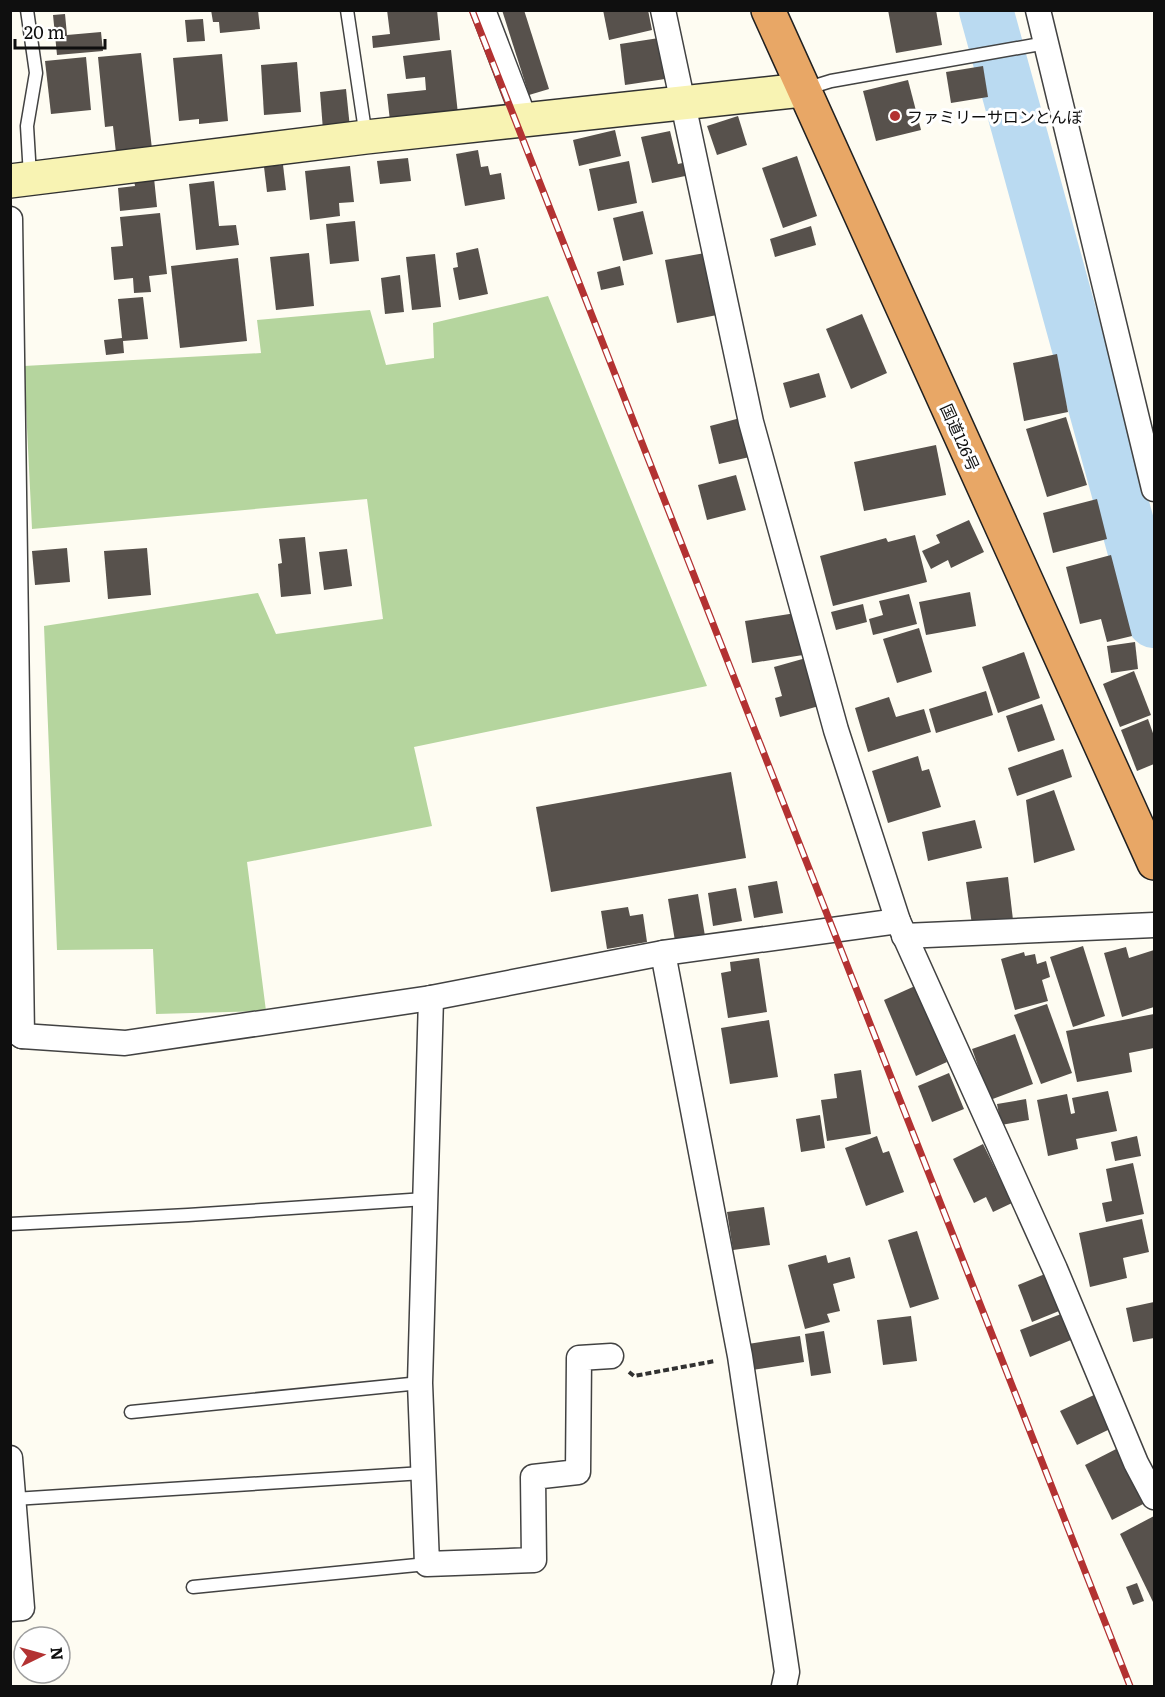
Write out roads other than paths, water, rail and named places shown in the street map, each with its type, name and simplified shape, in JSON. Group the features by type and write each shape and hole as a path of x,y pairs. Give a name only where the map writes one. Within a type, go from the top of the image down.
{"highway":[{"name":"国道126号","path":"768,10 802,90 1155,864"}],"street":[{"path":"483,10 525,120"},
{"path":"663,10 681,103 752,422 836,730 901,928 1055,1269 1137,1463 1155,1497"},
{"path":"1038,10 1144,406 1155,489"},
{"path":"20,180 366,137 802,90"},
{"path":"10,219 16,1032 125,1043 431,998 663,953 901,928 1155,925"},
{"path":"663,953 740,1356 787,1672 784,1686"},
{"path":"431,998 420,1383 428,1564 534,1560 533,1477 579,1472 579,1358 611,1356"},
{"path":"10,1458 22,1608 10,1609"}],"lane":[{"path":"20,180 36,73 27,10"},
{"path":"347,10 366,137"},
{"path":"802,90 831,81 1046,43"},
{"path":"10,1224 425,1199"},
{"path":"131,1412 420,1383"},
{"path":"14,1498 423,1473"},
{"path":"193,1587 428,1564"}],"waterway":[{"path":"986,10 1154,621"}],"railway":[{"path":"472,10 1130,1686"}],"place":[{"name":"ファミリーサロンとんぼ","path":"895,116"}]}
